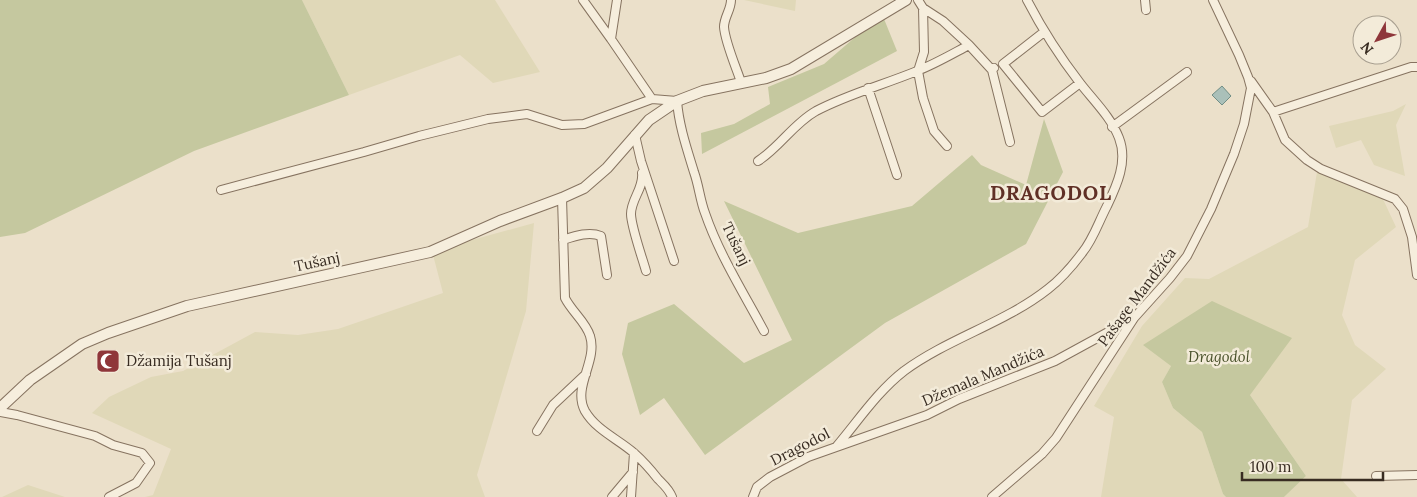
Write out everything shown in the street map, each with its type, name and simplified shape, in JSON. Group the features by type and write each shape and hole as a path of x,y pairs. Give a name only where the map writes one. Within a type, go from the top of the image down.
{"street":[{"path":"583,0 652,99"},
{"path":"610,39 616,0"},
{"path":"731,0 731,5 724,18 724,29 740,82"},
{"name":"Tušanj","path":"0,408 30,380 82,344 116,330 187,306 430,252 500,221 562,198 584,188 607,168 649,120 677,101 703,91 766,78 791,70 906,0"},
{"path":"918,0 923,8 943,21 992,70 1010,142"},
{"name":"Dragodol","path":"753,497 757,488 770,478 808,457 836,447 887,385 906,370 965,335 1006,316 1049,288 1084,251 1109,202 1119,176 1123,158 1119,138 1099,105 1080,83 1044,32 1027,0"},
{"path":"1145,0 1146,10"},
{"name":"Pašage Mandžića","path":"992,497 1042,454 1056,438 1134,318 1176,272 1187,256 1211,209 1234,154 1244,124 1251,88 1248,77 1213,0"},
{"path":"923,8 924,52 918,71 923,98 934,131 947,146"},
{"path":"992,70 1003,64 1044,32"},
{"path":"758,160 770,153 787,133 806,118 840,100 918,71 969,46"},
{"path":"1003,64 1042,112 1080,83"},
{"path":"1273,112 1376,77 1417,67"},
{"path":"1112,127 1187,72"},
{"path":"1248,77 1273,112 1285,140 1307,160 1321,169 1395,198 1403,209 1412,237 1417,275"},
{"path":"868,88 897,175"},
{"path":"221,190 488,119 527,114 562,125 584,124 652,99 677,101"},
{"name":"Tušanj","path":"677,101 683,137 699,188 704,212 727,263 764,331"},
{"path":"635,135 641,162 674,261"},
{"path":"641,162 643,182 633,201 631,215 646,271"},
{"path":"562,198 565,298 570,308 583,322 591,337 592,352 582,392 582,404 587,414 606,434 634,453 669,491 672,497"},
{"path":"563,240 579,234 596,234 601,236 607,276"},
{"name":"Džemala Mandžića","path":"836,447 927,415 959,399 1056,361 1134,318"},
{"path":"536,431 553,404 586,374"},
{"path":"0,412 63,427 142,453 150,463 136,483 109,497"},
{"path":"631,497 634,453"},
{"path":"612,497 633,472"},
{"path":"1376,476 1417,475"}],"green space":[{"path":"0,0 302,0 349,95 194,151 25,233 0,237"},
{"path":"302,0 495,0 540,72 493,83 460,55 349,95"},
{"path":"744,0 796,0 795,11"},
{"path":"882,14 897,51 702,154 701,133 734,124 770,104 768,87 824,64"},
{"path":"1406,104 1396,125 1405,176 1374,165 1361,140 1336,148 1329,126 1393,111"},
{"path":"1044,119 1063,172 1026,244 885,323 705,455 664,398 640,415 622,354 628,323 674,304 744,363 792,340 724,201 798,233 912,206 972,155 981,165 1026,185"},
{"path":"1317,172 1382,197 1396,227 1355,260 1342,315 1355,345 1386,369 1352,400 1341,479 1357,497 1284,497 1306,476 1250,395 1171,366 1162,382 1173,408 1202,432 1223,494 1226,497 1101,497 1114,417 1094,406 1142,326 1185,278 1209,279 1308,227"},
{"path":"534,223 526,311 477,475 485,497 145,497 153,495 171,449 92,413 109,397 151,377 183,371 255,332 298,335 338,329 443,293 432,251"},
{"name":"Dragodol","path":"1212,301 1292,338 1250,395 1306,476 1284,497 1226,497 1223,494 1202,432 1173,408 1162,382 1171,366 1143,345"},
{"path":"28,485 65,497 2,497"}],"water":[{"path":"1222,86 1231,96 1222,105 1212,95"}],"place":[{"name":"Džamija Tušanj","path":"108,361"}],"district":[{"name":"DRAGODOL","path":"1051,193"}]}
